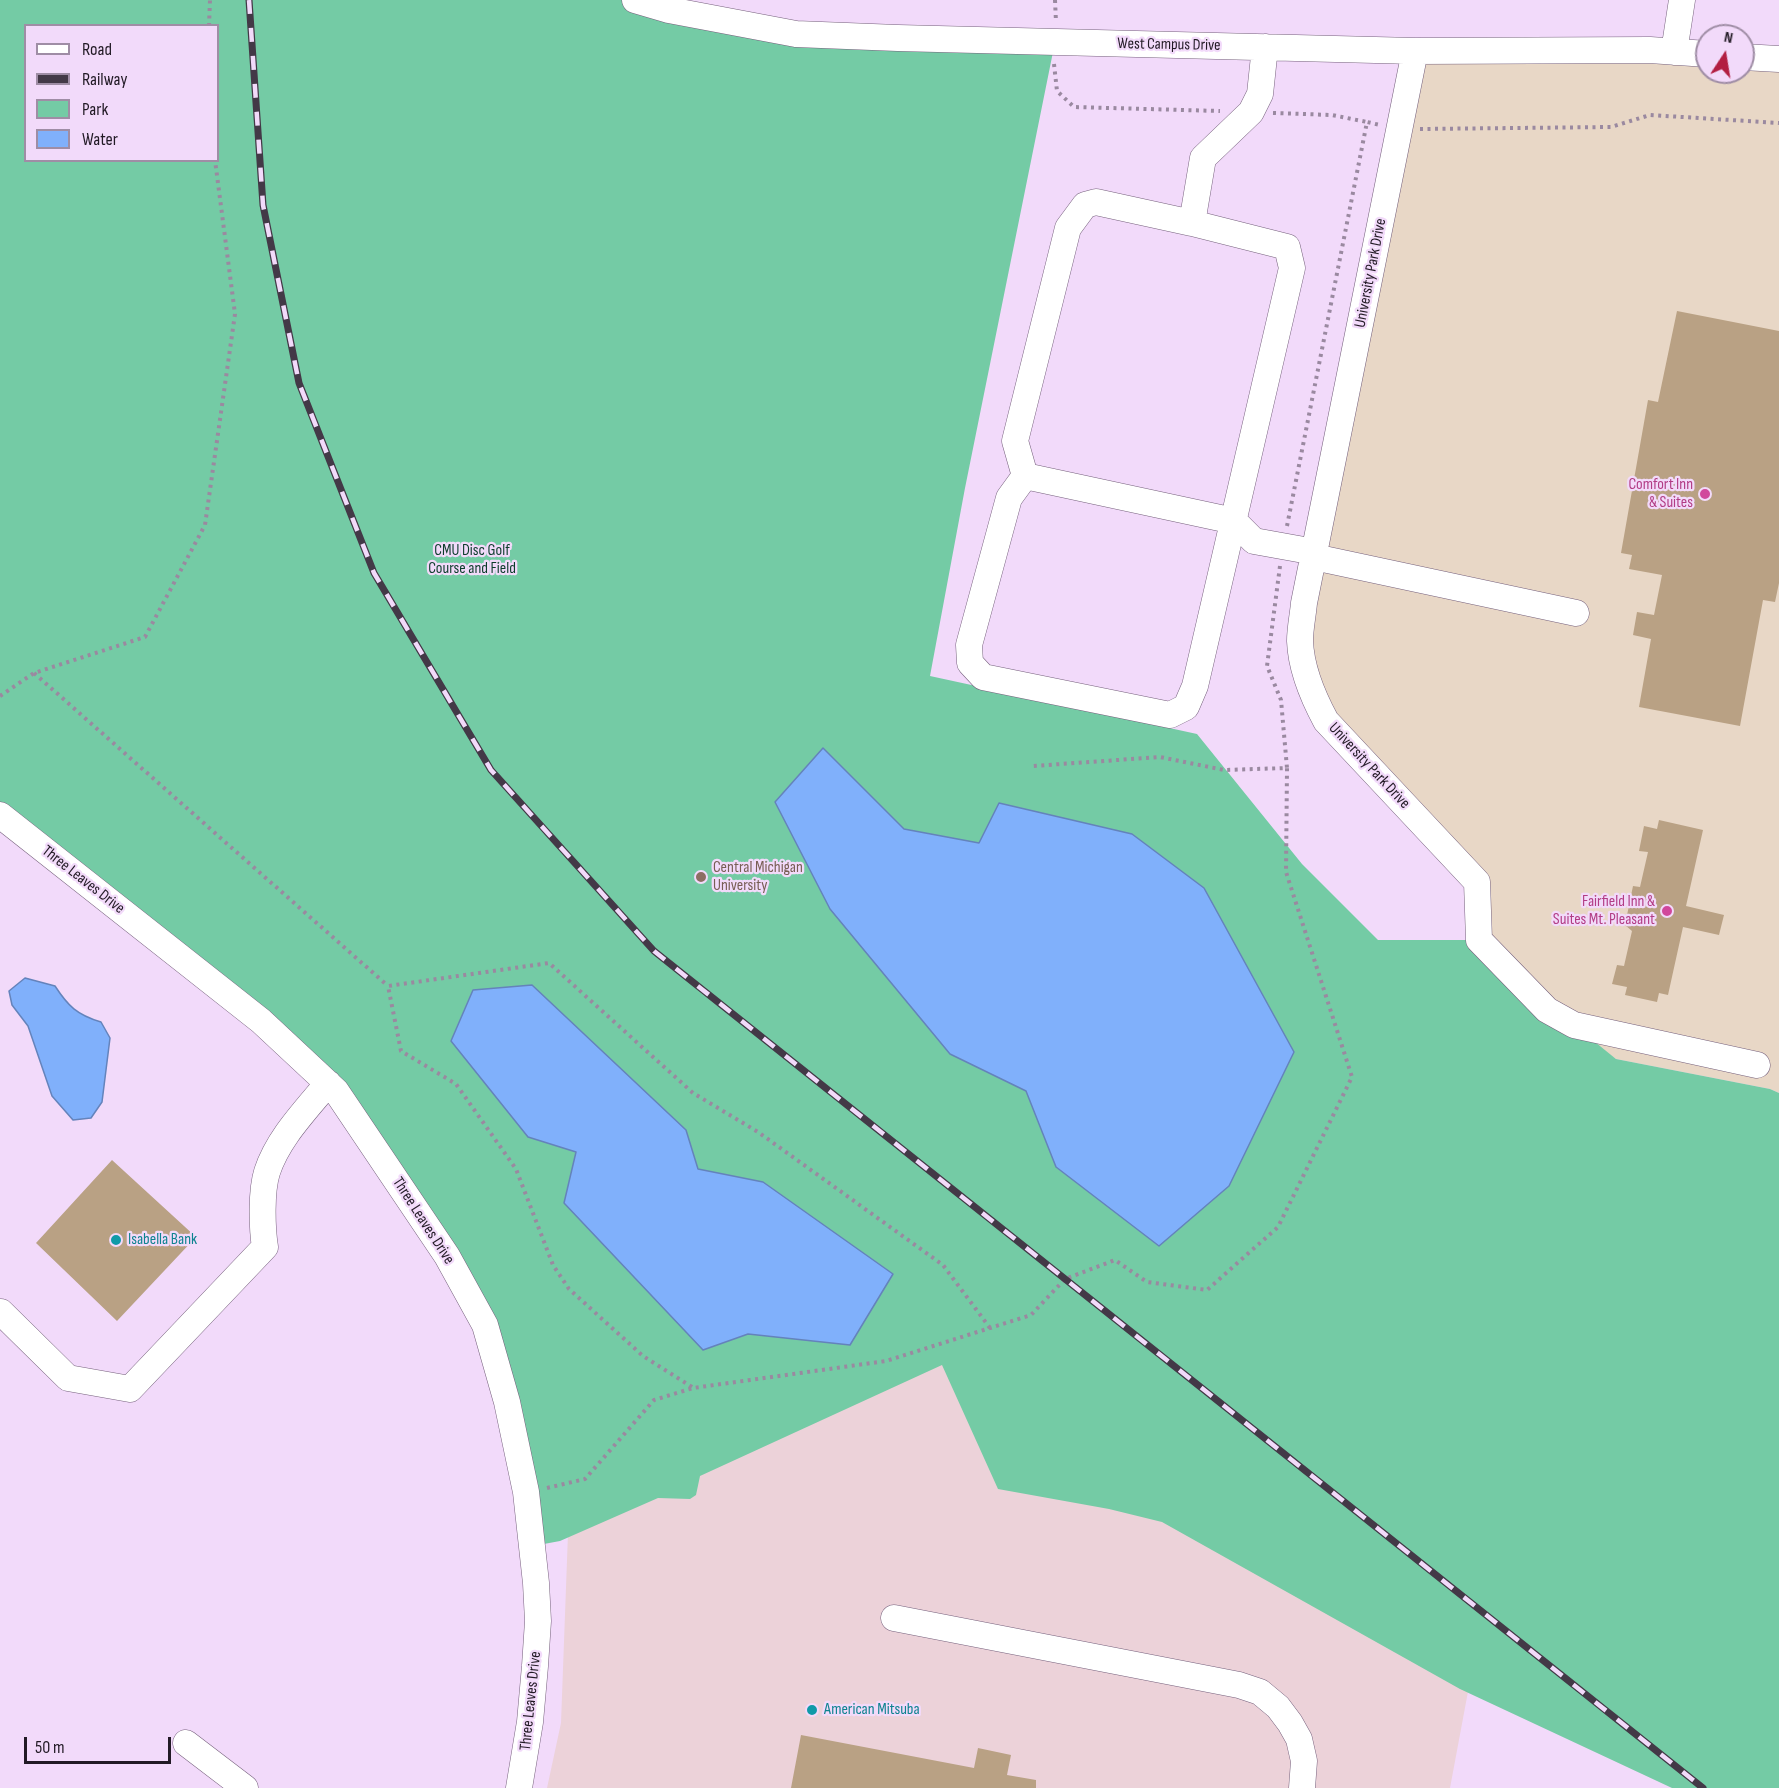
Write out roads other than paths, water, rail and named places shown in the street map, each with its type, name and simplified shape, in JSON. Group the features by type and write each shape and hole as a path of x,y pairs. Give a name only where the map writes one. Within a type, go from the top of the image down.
{"street":[{"name":"West Campus Drive","path":"635,0 669,10 796,34 1415,51 1650,50 1695,53"},
{"path":"1674,52 1682,0"},
{"path":"1192,223 1203,158 1251,112 1260,93 1265,47"},
{"name":"University Park Drive","path":"1415,51 1304,603 1300,640 1303,663 1315,701 1326,721 1477,882 1479,940 1547,1010 1574,1025 1757,1065"},
{"path":"1755,58 1779,59"},
{"path":"1096,202 1287,247 1292,268 1195,686 1186,707 1170,715 983,678 970,663 969,645 1009,498 1025,476 1015,441 1068,228 1085,205 1096,202"},
{"path":"1025,476 1234,521 1254,541 1283,545 1576,613"},
{"name":"Three Leaves Drive","path":"0,815 261,1021 336,1091 447,1256 485,1325 507,1402 526,1492 537,1593 538,1621 530,1722 519,1788"},
{"path":"1,1312 68,1378 130,1389 265,1247 263,1233 266,1174 276,1150 328,1083"},
{"path":"894,1618 1239,1685 1260,1692 1278,1707 1299,1739 1304,1761 1302,1788"},
{"path":"186,1743 245,1788"}],"water":[{"path":"823,748 904,829 979,843 999,803 1132,834 1204,888 1294,1052 1229,1186 1159,1246 1056,1167 1026,1091 950,1054 830,909 775,802"},
{"path":"25,978 55,986 74,1009 101,1022 110,1038 102,1102 91,1118 73,1120 52,1096 28,1026 12,1005 9,991"},
{"path":"532,985 686,1130 698,1169 763,1182 893,1274 850,1345 748,1334 703,1350 564,1203 576,1152 528,1137 451,1041 473,990"}],"railway":[{"path":"249,0 263,205 299,383 374,573 491,770 654,951 1703,1788"}],"place":[{"name":"Comfort Inn & Suites","path":"1705,494"},
{"name":"Central Michigan University","path":"701,877"},
{"name":"Fairfield Inn & Suites Mt. Pleasant","path":"1667,911"},
{"name":"Isabella Bank","path":"116,1240"},
{"name":"American Mitsuba","path":"812,1710"}],"park label":[{"name":"CMU Disc Golf Course and Field","path":"472,560"}]}
